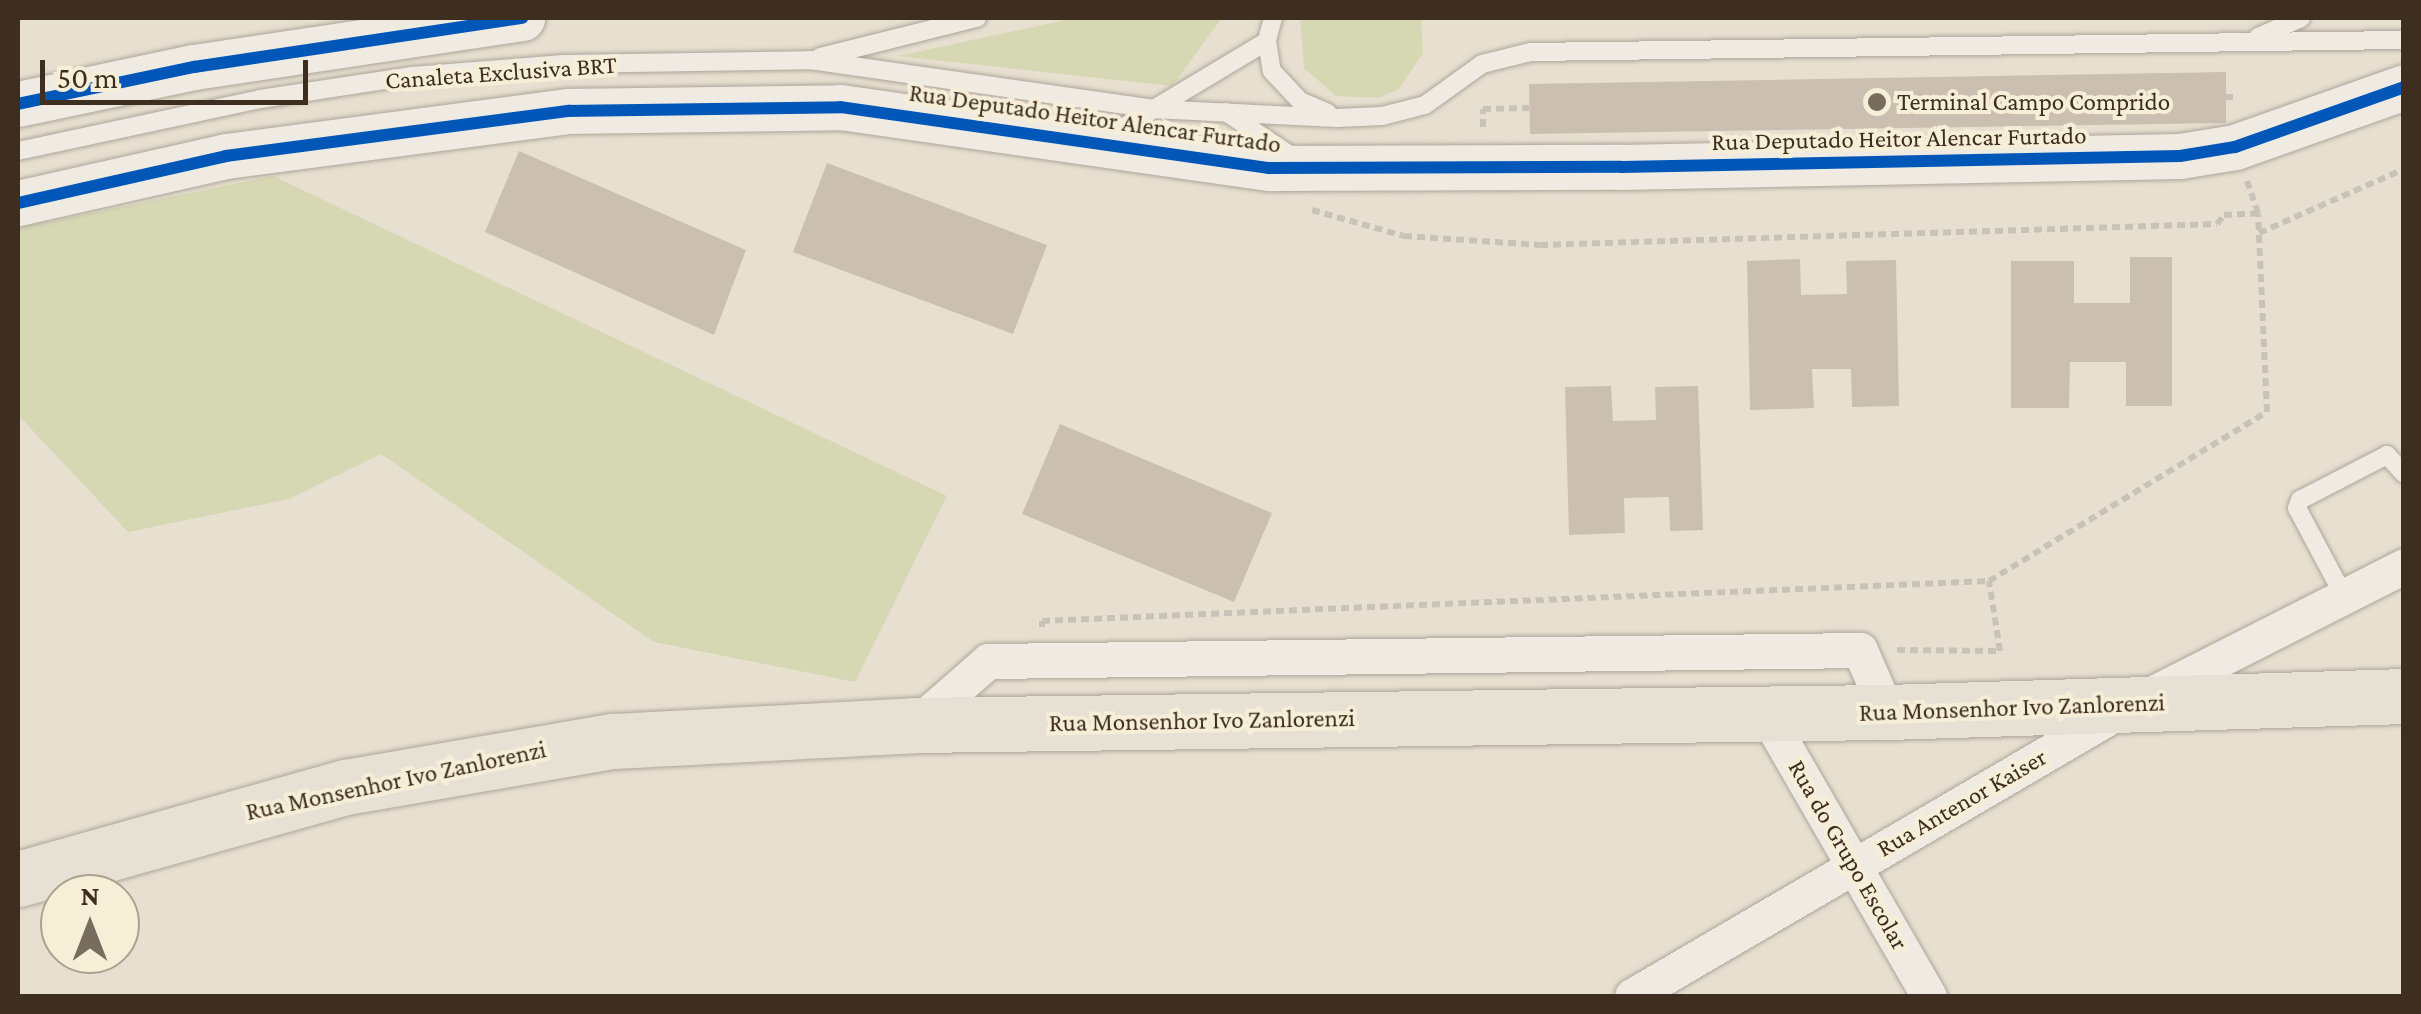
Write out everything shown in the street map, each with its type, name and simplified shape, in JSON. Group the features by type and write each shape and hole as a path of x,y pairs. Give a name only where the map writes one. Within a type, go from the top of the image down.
{"main road":[{"name":"Rua Monsenhor Ivo Zanlorenzi","path":"18,880 250,811 530,751 714,733 915,725 1887,712 2404,696"}],"street":[{"path":"18,104 405,26 522,18"},
{"name":"Rua Deputado Heitor Alencar Furtado","path":"18,202 244,153 569,111 840,107 1093,146 1304,188 2140,156 2235,147 2404,87"},
{"name":"Rua Antenor Kaiser","path":"1632,996 2128,706 2346,600 2404,566"},
{"path":"915,725 988,660 1860,650 1887,712"},
{"name":"Rua do Grupo Escolar","path":"1766,714 1929,996"}],"lane":[{"name":"Canaleta Exclusiva BRT","path":"810,60 978,18"},
{"path":"1273,18 1267,41 1272,71 1300,101 1337,118 1382,116 1424,104 1482,64 1531,52 2404,40"},
{"path":"2248,41 2301,18"},
{"path":"1093,146 1267,41"},
{"name":"Canaleta Exclusiva BRT","path":"18,151 260,99 412,76 564,64 810,60 1153,109 1337,118"},
{"path":"1226,112 1304,188"},
{"path":"2346,600 2298,508 2300,500 2387,455 2404,474"}],"path":[{"path":"1044,660 1042,622 1989,581 2267,412 2258,213 2235,147"},
{"path":"2258,233 2404,169"},
{"path":"1304,188 1404,236 1540,244 2217,224 2224,216 2258,213"},
{"path":"1860,650 2000,651 1989,581"}],"green space":[{"path":"1075,18 1222,18 1172,86 898,56"},
{"path":"1300,18 1421,18 1423,53 1399,89 1379,98 1336,96 1304,68"},
{"path":"273,176 947,496 855,682 654,642 381,454 289,499 128,532 18,415 18,228"}],"building":[{"name":"Terminal Campo Comprido","path":"2226,72 2226,123 1530,134 1529,84"},
{"path":"519,151 746,250 714,335 485,232"},
{"path":"827,163 1047,245 1013,334 793,252"},
{"path":"2130,257 2172,257 2172,406 2126,406 2126,362 2070,362 2069,408 2011,408 2011,261 2074,261 2074,303 2130,303"},
{"path":"1800,259 1801,295 1847,294 1846,261 1896,260 1899,406 1852,407 1851,369 1812,369 1814,408 1750,410 1747,261"},
{"path":"1611,386 1613,421 1656,420 1655,387 1698,386 1703,530 1670,531 1669,497 1624,498 1625,533 1569,535 1565,387"},
{"path":"1060,424 1272,513 1234,602 1022,514"}],"cycle path":[{"path":"18,104 194,67 522,18"},
{"path":"18,203 226,156 569,111 840,107 1269,168 1621,167 2180,156 2235,147 2404,87"}],"place":[{"name":"Terminal Campo Comprido","path":"1877,102"}]}
